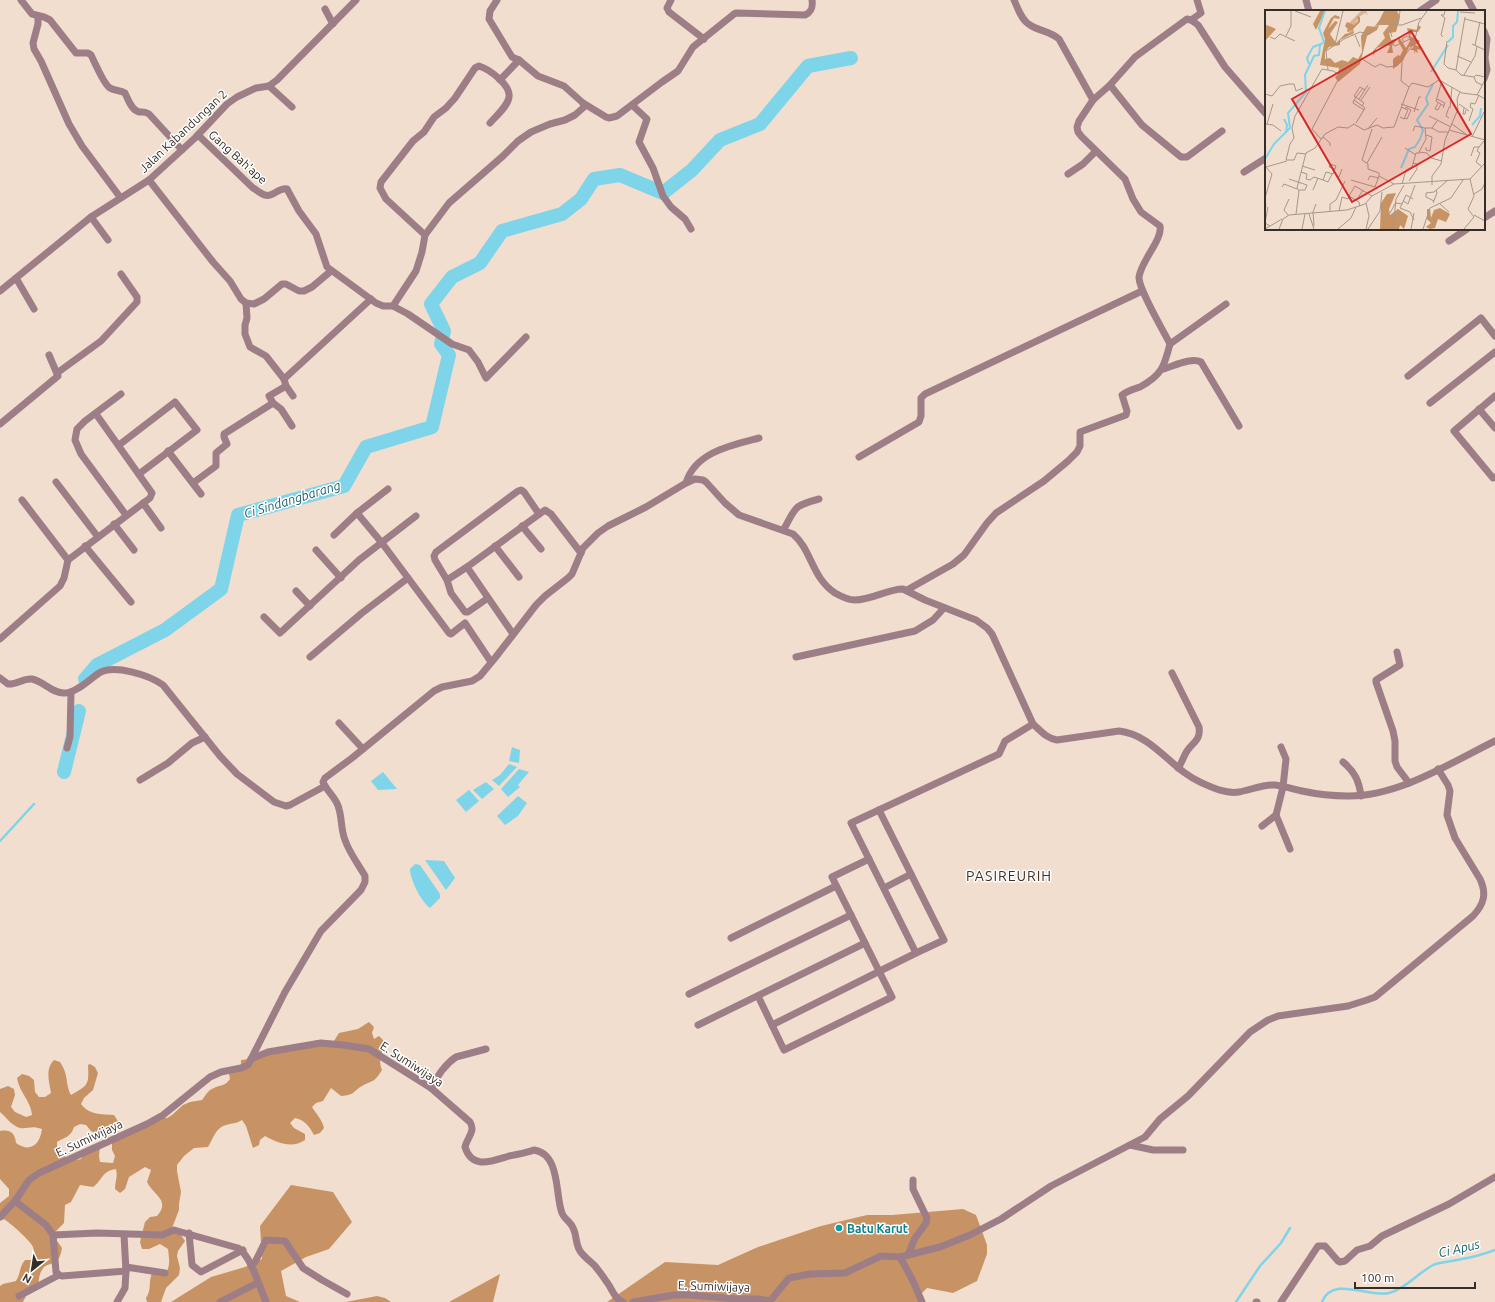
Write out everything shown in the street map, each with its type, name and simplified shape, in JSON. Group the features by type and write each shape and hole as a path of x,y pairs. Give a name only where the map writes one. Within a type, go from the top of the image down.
{"street":[{"path":"21,0 29,12 50,20 76,53 84,52 91,55 106,86 112,90 123,91 132,108 138,112 144,111 149,114 182,150"},
{"name":"Jalan Kabandungan 2","path":"0,291 91,217 148,180 198,136 227,104 237,96 256,88 269,86 285,72 356,0"},
{"path":"497,0 490,11 489,19 512,57 519,60 538,76 564,86 583,103 609,118 617,116 662,82 678,72 691,50 716,27 736,13 805,15 810,12 813,6 812,0"},
{"path":"672,0 667,8 669,12 704,39"},
{"path":"1014,0 1022,17 1027,23 1050,32 1059,39 1093,100"},
{"path":"1170,344 1142,291 1139,278 1143,264 1161,234 1160,226 1141,212 1133,199 1125,179 1082,137 1078,132 1077,127 1079,121 1093,100 1110,85 1142,51 1183,22 1188,19 1192,20 1201,13 1197,0"},
{"path":"1306,0 1309,10"},
{"path":"1421,10 1436,0"},
{"path":"1468,0 1473,10"},
{"path":"325,9 333,24"},
{"path":"38,16 38,24 33,45 34,49 41,61 69,124 82,146 120,198"},
{"path":"1192,20 1198,25 1225,67 1265,113"},
{"path":"1485,34 1487,39 1485,54 1487,70 1485,78"},
{"path":"500,80 519,60"},
{"path":"425,235 386,199 380,188 382,182 413,141 424,132 434,117 446,108 455,98 475,68 479,66 500,80 507,87 509,96 507,101 490,123"},
{"path":"1485,78 1495,72"},
{"path":"1110,85 1142,125 1181,157 1187,157 1222,131"},
{"path":"269,86 292,107"},
{"path":"393,306 416,271 422,252 425,235 450,203 518,141 532,132 550,124 565,120 584,107 583,103"},
{"path":"632,105 646,119 639,142 653,168 662,193 671,207 685,219 691,229"},
{"name":"Gang Bah'ape","path":"198,136 253,188 263,195 269,196 283,188 287,189 299,211 316,234 327,267 331,271"},
{"path":"1068,174 1083,164 1096,151"},
{"path":"1244,172 1265,159"},
{"path":"148,180 213,262 230,281 241,299 246,303 254,304 264,299 282,284 286,284 299,291 304,291 312,287 331,271 383,306 393,306 408,314 447,340 469,350 478,362 486,378 526,337"},
{"path":"1485,217 1495,210"},
{"path":"91,217 108,240"},
{"path":"1449,241 1466,230"},
{"path":"57,373 101,341 137,302 137,297 121,274"},
{"path":"16,278 34,309"},
{"path":"860,456 919,422 921,416 921,398 925,394 1142,291"},
{"path":"292,426 281,409 273,403 269,396 285,383 371,299"},
{"path":"246,303 247,318 245,334 250,347 266,356 293,396"},
{"path":"1163,369 1170,344 1226,304"},
{"path":"1408,376 1481,318 1495,336"},
{"path":"1430,403 1495,352"},
{"path":"0,424 57,378 57,373 49,355"},
{"path":"906,590 953,564 964,555 987,523 996,514 1005,506 1044,481 1077,452 1080,446 1080,432 1126,415 1127,411 1122,395 1148,382 1163,369 1193,360 1201,362 1239,426"},
{"path":"121,394 85,421 77,429 75,440 76,446 81,454 126,515"},
{"path":"1495,396 1454,431 1493,478 1495,477"},
{"path":"119,445 175,402 197,430 139,474"},
{"path":"193,483 216,466 216,453 227,444 224,434 273,403"},
{"path":"1479,409 1495,428"},
{"path":"0,639 60,586 64,578 68,560 150,498 152,493 96,414"},
{"path":"686,483 692,469 703,459 725,448 759,438"},
{"path":"168,451 201,494"},
{"path":"251,1059 285,992 321,931 361,890 366,882 365,876 345,841 339,808 323,782 325,778 434,691 442,687 472,681 480,676 544,596 572,574 581,553 592,539 608,526 646,507 695,479 703,480 709,484 730,508 739,515 756,522 784,529 793,534 823,583 842,598 850,600 863,599 899,589 906,590 925,600 976,620 987,628 992,634 1033,724 1045,735 1057,740 1119,731 1127,732 1143,738 1178,768 1198,782 1220,790 1239,792 1270,785 1317,794 1361,796 1385,792 1409,783 1495,741"},
{"path":"56,482 98,537"},
{"path":"334,535 357,513 388,489"},
{"path":"488,598 468,612 465,612 451,593 447,580 435,560 434,556 436,552 518,491 521,490 539,514"},
{"path":"784,529 795,509 799,505 819,499"},
{"path":"22,500 68,560"},
{"path":"143,503 161,528"},
{"path":"447,580 545,510 547,510 581,553"},
{"path":"357,513 382,543 449,633 451,634 466,623 491,662"},
{"path":"264,617 280,634 359,560 416,516"},
{"path":"114,524 134,550"},
{"path":"522,526 541,550"},
{"path":"85,546 131,602"},
{"path":"495,546 519,577"},
{"path":"316,550 341,578"},
{"path":"467,567 514,634"},
{"path":"310,657 362,613 408,578"},
{"path":"296,591 310,606"},
{"path":"796,657 915,631 933,620 944,608"},
{"path":"1397,652 1400,665 1376,680 1376,682 1393,731 1395,741 1395,762 1409,783"},
{"path":"0,678 8,684 30,678 60,693 66,694 105,670 113,669 148,677 163,685 220,756 237,774 268,798 280,805 286,806 295,803 325,786"},
{"path":"1172,673 1199,727 1200,734 1198,740 1187,751 1178,768"},
{"path":"67,748 70,737 71,692"},
{"path":"339,723 363,749"},
{"path":"916,953 851,823 999,754 1005,740 1033,724"},
{"path":"140,780 168,763 192,743 205,737"},
{"path":"1281,747 1286,759 1283,787 1276,815 1290,849"},
{"path":"1343,762 1356,776 1359,782 1361,796"},
{"path":"922,1302 900,1257 940,1247 970,1235 1001,1219 1051,1186 1144,1138 1165,1114 1188,1096 1250,1032 1260,1025 1268,1020 1282,1015 1348,1006 1375,997 1476,913 1484,898 1484,886 1452,830 1447,809 1450,791 1438,769"},
{"path":"772,1025 944,940 879,810"},
{"path":"1262,826 1276,815"},
{"path":"758,996 784,1050 892,997 832,877 869,859"},
{"path":"884,888 911,874"},
{"path":"731,938 836,886"},
{"path":"689,994 851,915"},
{"path":"698,1025 865,943"},
{"name":"E. Sumiwijaya","path":"0,1217 15,1201 29,1180 39,1173 147,1124 163,1115 210,1077 221,1072 246,1066 251,1059 268,1052 321,1042 369,1050 431,1088 470,1122 472,1132 465,1146 472,1159 484,1163 534,1150 541,1152 553,1167 558,1187 562,1215 574,1228 576,1241 580,1250 596,1266 611,1287 616,1297 623,1302"},
{"path":"431,1088 441,1071 452,1059 486,1049"},
{"path":"1130,1145 1154,1150 1183,1150"},
{"path":"1281,1302 1318,1246 1325,1246 1338,1261 1345,1262 1357,1250 1370,1246 1382,1236 1449,1204 1495,1177"},
{"path":"908,1254 915,1238 926,1223 927,1218 913,1189 913,1180"},
{"path":"15,1201 46,1225 53,1235 56,1272 59,1275"},
{"path":"53,1235 97,1233 162,1235 174,1230 189,1233 243,1250 251,1265 257,1283 266,1302"},
{"path":"189,1233 192,1265 201,1272 243,1250"},
{"path":"117,1302 125,1288 126,1269 124,1235"},
{"path":"251,1265 255,1262 266,1240 285,1241 303,1268 347,1294"},
{"name":"E. Sumiwijaya","path":"633,1302 674,1295 759,1299 770,1301 789,1278 803,1275 845,1273 881,1256 900,1257"},
{"path":"19,1296 59,1275 62,1276 126,1269 165,1272"},
{"path":"220,1302 257,1283"}],"shaded area":[{"path":"369,1022 374,1027 372,1033 374,1039 379,1036 384,1041 380,1059 382,1070 375,1079 349,1095 341,1096 331,1088 323,1101 316,1103 312,1107 324,1128 320,1133 314,1135 306,1124 295,1118 290,1123 294,1128 305,1134 305,1140 300,1143 290,1145 280,1143 265,1136 260,1140 259,1145 253,1148 246,1126 242,1120 220,1128 208,1147 194,1148 184,1156 177,1165 181,1192 179,1210 172,1228 181,1235 185,1241 178,1251 177,1256 180,1268 179,1275 166,1288 161,1302 147,1302 146,1298 149,1292 152,1273 165,1274 169,1262 168,1249 160,1244 149,1249 142,1249 140,1242 145,1222 150,1217 157,1216 162,1206 160,1198 147,1182 151,1170 145,1167 129,1177 125,1189 120,1193 115,1189 117,1174 116,1169 107,1172 93,1187 80,1185 71,1202 65,1205 64,1223 55,1232 55,1238 62,1248 56,1262 44,1267 40,1273 38,1285 28,1292 23,1302 0,1302 0,1286 16,1281 25,1260 34,1260 33,1247 31,1244 20,1232 4,1219 3,1220 0,1216 0,1203 9,1196 9,1189 0,1179 0,1131 11,1132 16,1143 21,1146 30,1147 37,1143 42,1129 35,1127 20,1128 9,1121 0,1112 0,1089 8,1086 14,1089 15,1095 11,1107 15,1112 26,1117 32,1115 30,1105 18,1083 17,1078 22,1074 29,1076 34,1080 35,1092 39,1097 45,1097 51,1093 48,1075 49,1067 54,1060 60,1062 65,1071 71,1095 84,1087 88,1081 88,1065 90,1064 95,1067 98,1073 93,1090 84,1098 81,1104 84,1108 92,1112 114,1115 119,1123 115,1128 97,1134 91,1131 86,1125 80,1124 74,1127 69,1135 57,1142 57,1149 68,1158 77,1160 81,1159 90,1146 100,1145 100,1162 113,1163 115,1156 112,1150 112,1143 160,1118 167,1118 183,1105 202,1100 210,1090 228,1082 230,1079 229,1074 241,1068 241,1060 311,1044 316,1040 326,1045 332,1044 339,1033 358,1029"},
{"path":"291,1185 333,1192 352,1222 329,1249 306,1257 281,1271 286,1296 300,1302 171,1302 211,1277 245,1267 262,1259 260,1226"},
{"path":"963,1209 976,1215 987,1245 987,1254 977,1281 953,1293 927,1288 920,1295 919,1302 607,1302 665,1262 718,1265 758,1247 821,1226 867,1215 892,1215"},
{"path":"500,1274 493,1302 449,1302"},
{"path":"377,1296 385,1298 391,1302 346,1302"}],"water":[{"path":"512,747 520,750 519,763 509,761"},
{"path":"509,764 517,767 499,786 492,780 500,775"},
{"path":"519,769 529,772 518,785 520,787 508,797 501,789"},
{"path":"383,772 397,789 378,790 371,781"},
{"path":"486,782 494,789 482,799 473,790"},
{"path":"469,790 479,801 466,812 456,800"},
{"path":"518,796 527,803 518,816 505,825 497,816"},
{"path":"425,860 444,861 455,878 446,890"},
{"path":"415,864 420,865 440,894 440,898 430,908 420,896 410,873 410,869"}],"waterway":[{"name":"Ci Sindangbarang","path":"85,679 97,665 165,630 221,589 238,515 344,486 366,447 432,427 449,355 441,344 444,331 431,304 452,277 480,263 502,231 562,214 581,199 594,179 620,175 663,193 692,170 720,140 760,124 808,66 851,58"},
{"name":"Ci Sindangbarang","path":"64,772 79,711"},
{"name":"Ci Sindangbarang","path":"0,841 34,804"},
{"path":"1236,1302 1260,1266 1281,1243 1290,1228"},
{"name":"Ci Apus","path":"1322,1302 1327,1294 1334,1290 1352,1289 1381,1294 1389,1293 1401,1288 1433,1265 1495,1250"}],"place":[{"name":"Batu Karut","path":"839,1228"}],"district":[{"name":"PASIREURIH","path":"1009,876"}]}
